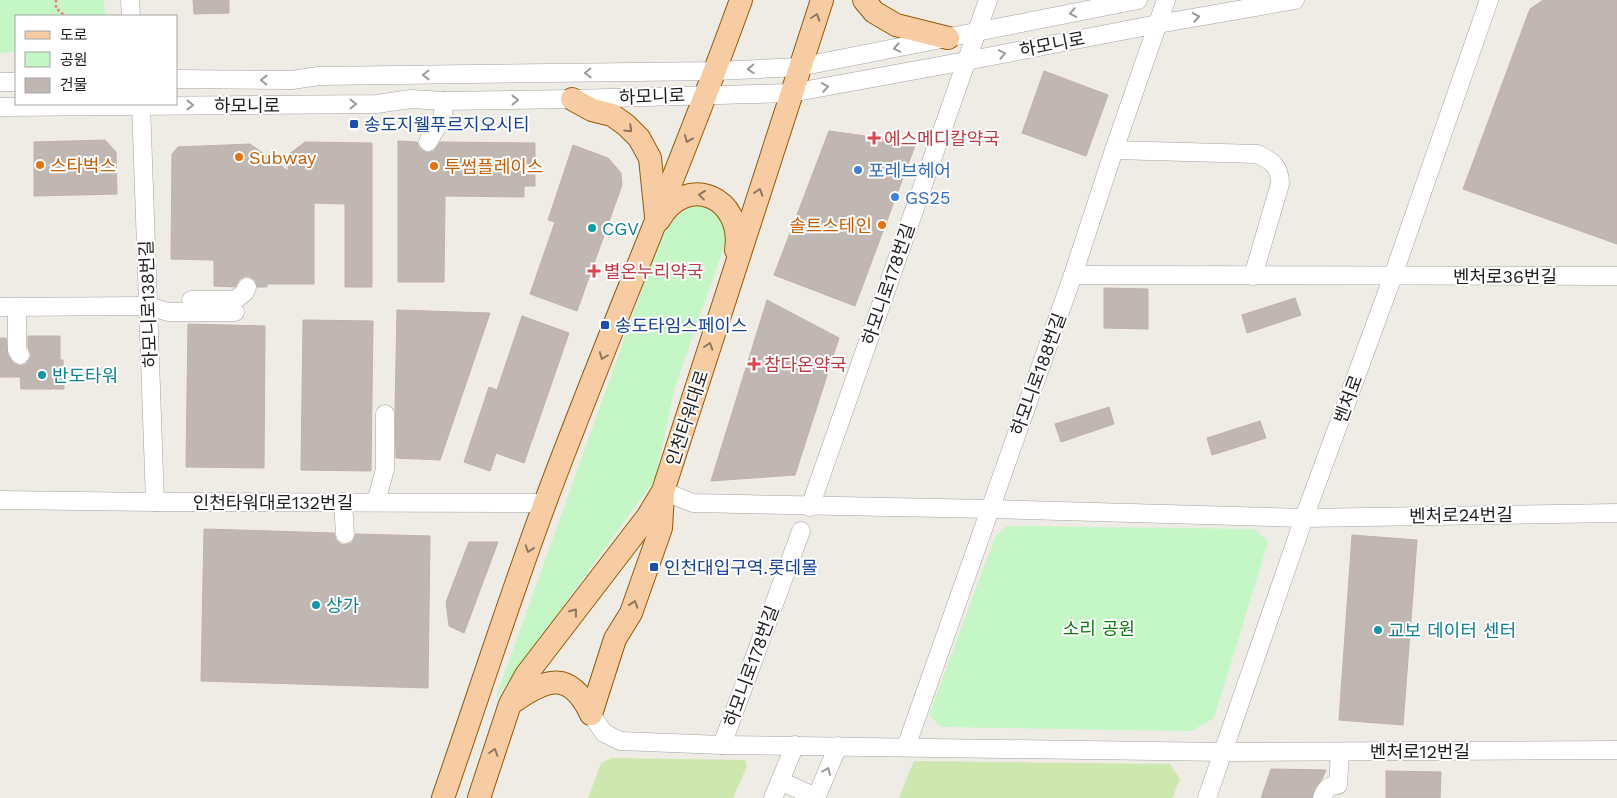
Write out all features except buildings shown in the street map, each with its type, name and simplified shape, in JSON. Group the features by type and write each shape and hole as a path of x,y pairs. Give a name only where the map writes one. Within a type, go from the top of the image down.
{"main road":[{"path":"442,798 545,503 716,71 741,0"},
{"name":"인천타워대로","path":"479,798 510,704 526,675 648,516 663,491 822,0"},
{"path":"864,0 874,12 896,25 948,38"},
{"path":"572,98 592,110 612,114 639,138 650,158 654,227"},
{"path":"654,227 671,205 679,200 691,194 713,197 723,204 731,215 735,226 737,247 731,278"},
{"path":"591,714 615,639 631,613 661,528 663,491"},
{"path":"575,690 586,692 594,689 602,681"},
{"path":"510,704 530,690 546,683 560,682 575,690 583,698 591,714"}],"street":[{"path":"130,0 131,15"},
{"name":"하모니로178번길","path":"810,506 988,0"},
{"name":"하모니로","path":"178,79 292,80 319,76 716,71 799,67 1138,0"},
{"name":"하모니로188번길","path":"906,747 1073,275 1166,0"},
{"name":"하모니로","path":"178,105 376,104 411,99 444,101 791,93 1295,0"},
{"name":"벤처로","path":"1207,798 1304,518 1393,276 1489,0"},
{"path":"0,82 15,82"},
{"path":"428,142 443,116 444,101"},
{"name":"하모니로","path":"0,107 141,105"},
{"name":"하모니로138번길","path":"141,105 155,502"},
{"path":"1114,150 1257,154 1275,166 1280,174 1280,184 1253,276"},
{"name":"벤처로36번길","path":"1073,275 1617,276"},
{"path":"20,355 17,350 8,307 148,306 168,300 235,300 245,292 247,287"},
{"path":"148,306 168,312 235,312"},
{"path":"376,502 385,469 385,414"},
{"name":"벤처로24번길","path":"663,491 693,503 1304,518 1617,513"},
{"name":"인천타워대로132번길","path":"0,500 545,503"},
{"path":"343,502 345,534"},
{"name":"하모니로178번길","path":"722,745 801,531"},
{"name":"벤처로12번길","path":"591,714 604,733 620,741 722,745 1224,752 1617,750"},
{"path":"773,798 795,746"},
{"path":"780,782 816,797 838,746"},
{"path":"1322,798 1326,788 1338,785 1340,752"}],"path":[{"path":"56,0 56,8 64,15"}],"green space":[{"path":"0,0 104,0 105,15 15,15 15,52 0,53"},
{"path":"685,204 719,209 727,238 674,390 655,479 495,700 666,222"},
{"name":"소리 공원","path":"1007,526 1254,529 1268,542 1214,718 1191,731 941,727 929,715 995,537"},
{"path":"612,758 745,760 747,766 733,798 588,798 601,763"},
{"path":"914,761 1170,764 1180,779 1172,798 899,798"}],"place":[{"name":"송도지웰푸르지오시티","path":"354,124"},
{"name":"에스메디칼약국","path":"874,138"},
{"name":"Subway","path":"239,157"},
{"name":"스타벅스","path":"40,165"},
{"name":"투썸플레이스","path":"434,166"},
{"name":"포레브헤어","path":"858,170"},
{"name":"GS25","path":"895,197"},
{"name":"솔트스테인","path":"882,225"},
{"name":"CGV","path":"592,228"},
{"name":"별온누리약국","path":"594,271"},
{"name":"송도타임스페이스","path":"605,325"},
{"name":"참다온약국","path":"754,364"},
{"name":"반도타워","path":"42,375"},
{"name":"인천대입구역.롯데몰","path":"654,567"},
{"name":"상가","path":"316,605"},
{"name":"교보 데이터 센터","path":"1378,630"}]}
